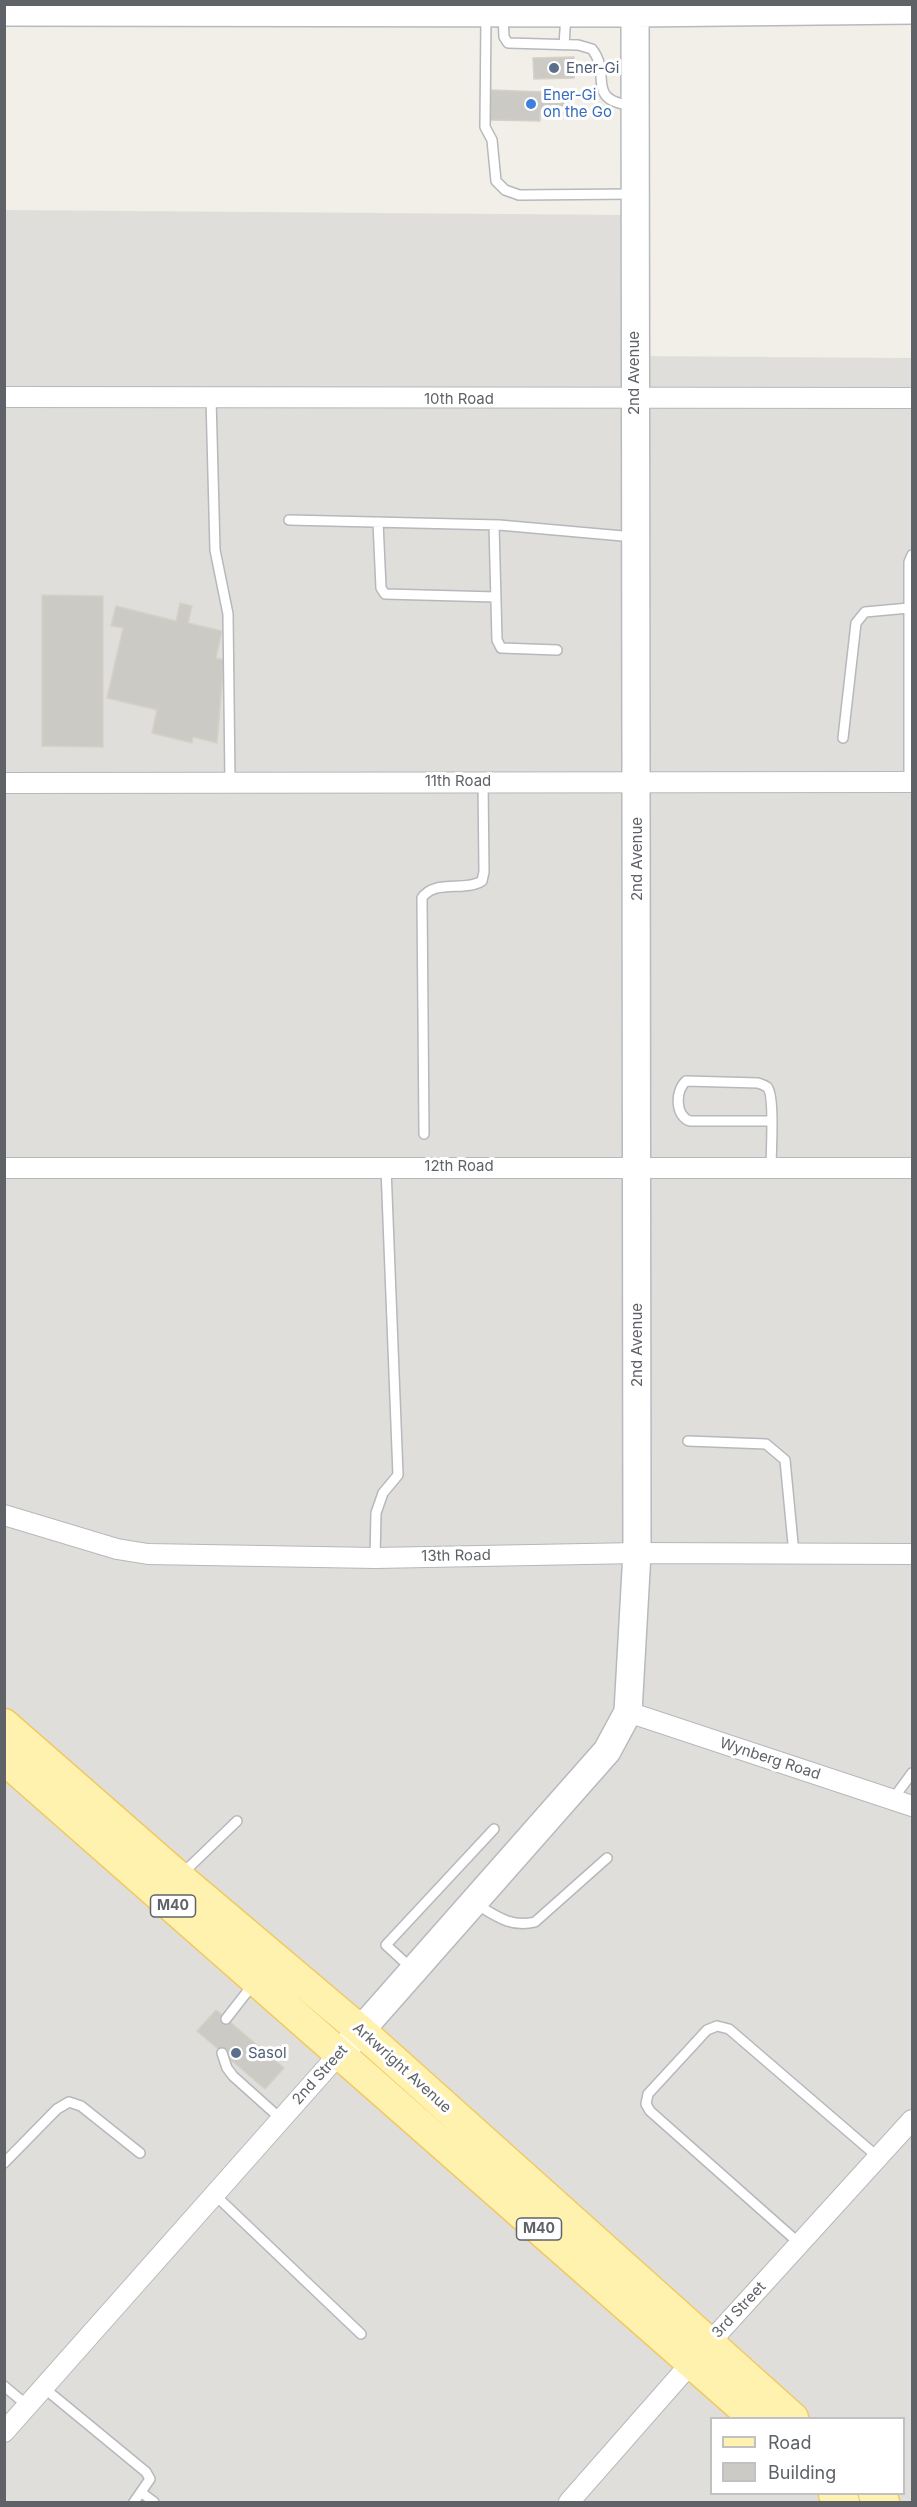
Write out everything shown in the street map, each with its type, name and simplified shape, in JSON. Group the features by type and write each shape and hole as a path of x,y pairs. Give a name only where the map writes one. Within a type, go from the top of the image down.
{"main road":[{"name":"Arkwright Avenue","path":"4,1724 179,1877 360,2030 580,2229 701,2352 753,2417"},
{"name":"Arkwright Avenue","path":"4,1759 339,2054 701,2352 792,2417"}],"street":[{"path":"4,12 357,9 567,13 635,9 912,10"},
{"name":"2nd Avenue","path":"628,1713 637,1553 635,9"},
{"name":"10th Road","path":"4,397 912,398"},
{"name":"11th Road","path":"4,783 910,782"},
{"name":"12th Road","path":"4,1168 637,1166 912,1168"},
{"name":"13th Road","path":"4,1515 117,1549 148,1554 375,1558 637,1553 912,1554"},
{"name":"Wynberg Road","path":"628,1713 912,1806"},
{"name":"2nd Street","path":"4,2432 607,1751 628,1713"},
{"name":"3rd Street","path":"569,2502 701,2352 912,2120"}],"lane":[{"path":"494,12 506,42 592,49 597,56 600,88 604,95 611,100 636,106"},
{"path":"494,12 485,127 492,140 496,181 506,190 519,195 636,194"},
{"path":"564,45 567,13"},
{"path":"211,398 214,550 228,614 230,782"},
{"path":"289,520 494,525 636,537"},
{"path":"378,522 381,588 385,594 496,597"},
{"path":"494,525 497,640 501,648 557,650"},
{"path":"910,782 909,562 912,555"},
{"path":"843,738 856,623 865,612 909,609"},
{"path":"424,1134 422,898 427,891 434,889 475,885 482,881 484,872 483,781"},
{"path":"771,1120 690,1121 679,1113 679,1092 686,1082 758,1083 767,1087 770,1094 771,1120 771,1167"},
{"path":"375,1558 376,1513 383,1493 398,1475 386,1167"},
{"path":"688,1441 766,1444 779,1453 788,1467 794,1554"},
{"path":"893,1799 912,1773"},
{"path":"179,1877 237,1821"},
{"path":"413,1970 386,1946 494,1829"},
{"path":"474,1902 511,1923 523,1925 535,1922 607,1858"},
{"path":"226,2019 256,1981"},
{"path":"800,2244 650,2111 646,2104 648,2094 707,2030 717,2026 729,2029 879,2158"},
{"path":"222,2053 227,2068 233,2076 281,2119"},
{"path":"4,2163 57,2109 69,2103 81,2106 140,2153"},
{"path":"214,2194 361,2334"},
{"path":"4,2385 28,2406"},
{"path":"44,2388 146,2472 150,2479 134,2502"},
{"path":"142,2493 154,2502"}],"shaded area":[{"path":"5,210 635,215 632,356 912,358 912,2502 5,2502"}],"building":[{"name":"Ener-Gi","path":"574,57 574,78 534,79 533,58"},
{"name":"Ener-Gi on the Go","path":"490,90 573,93 572,115 540,114 540,121 490,120"},
{"path":"42,595 103,596 103,747 42,746"},
{"path":"180,603 192,606 188,623 222,631 216,658 224,660 217,743 193,737 192,743 152,733 157,710 107,698 123,628 111,626 116,606 176,621"},
{"path":"216,2010 284,2068 265,2089 197,2031"}],"place":[{"name":"Ener-Gi","path":"554,68"},
{"name":"Ener-Gi on the Go","path":"531,104"},
{"name":"Sasol","path":"236,2053"}]}
